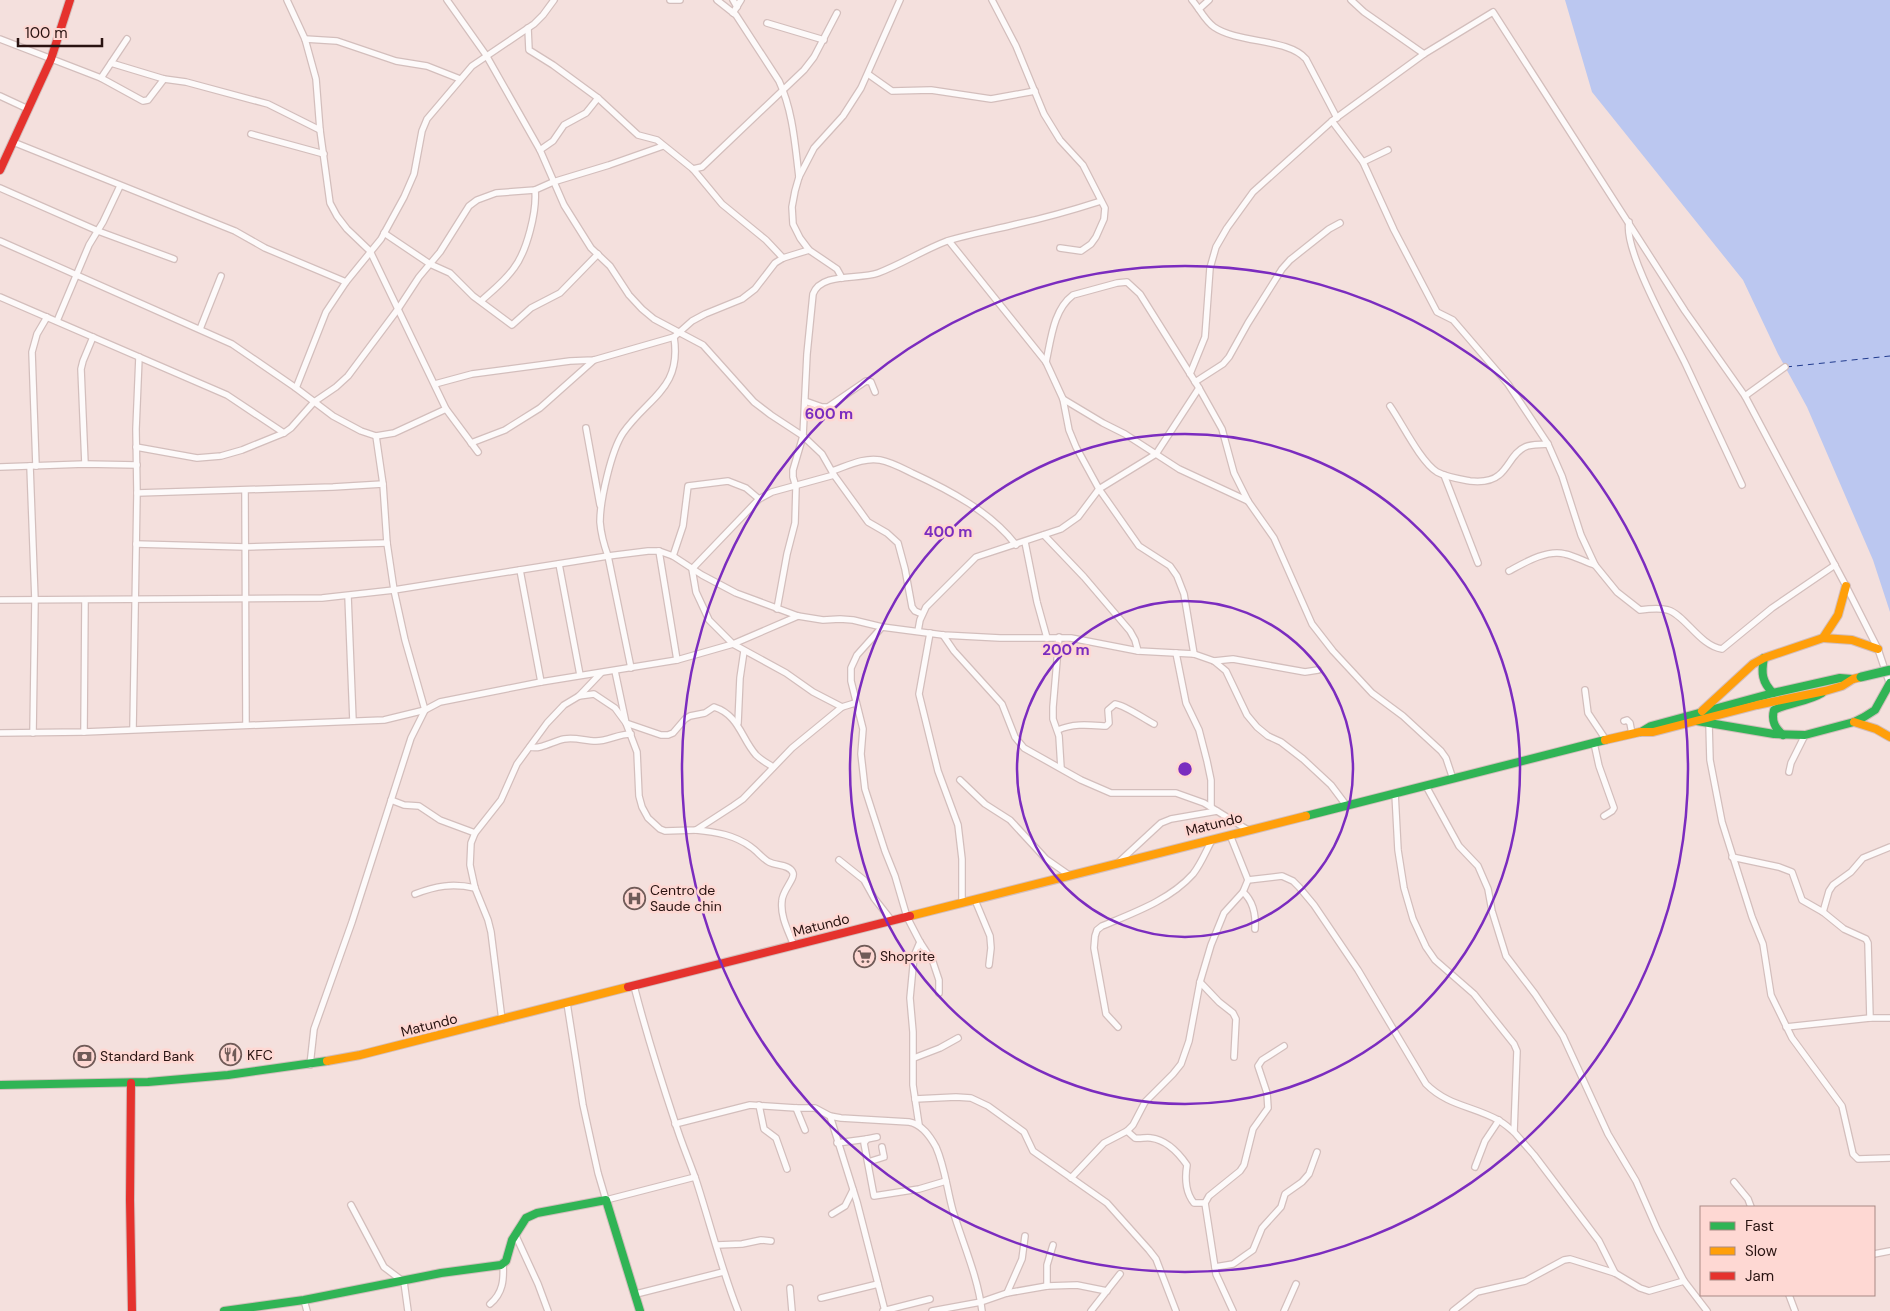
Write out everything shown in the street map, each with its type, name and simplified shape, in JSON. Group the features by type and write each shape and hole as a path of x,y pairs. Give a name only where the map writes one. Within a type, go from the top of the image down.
{"main road":[{"path":"0,170 51,59 70,0"},
{"path":"1823,638 1838,615 1846,586"},
{"path":"1700,712 1753,664 1764,658 1823,638 1856,640 1878,649"},
{"path":"1764,658 1761,678 1764,685 1773,693"},
{"path":"1636,733 1651,726 1773,693 1840,678 1857,678 1890,670"},
{"path":"1636,733 1653,732 1757,705 1825,691 1842,686 1857,678"},
{"path":"1694,721 1783,735 1806,735 1854,722 1875,710 1890,684"},
{"path":"1783,735 1775,728 1773,723 1772,716 1774,710 1784,705 1809,701 1825,691"},
{"path":"1854,722 1876,729 1890,738"},
{"name":"Matundo","path":"0,1085 131,1083 226,1075 310,1064 402,1046 1120,862 1636,733"},
{"path":"131,1083 130,1200 132,1311"},
{"path":"224,1311 304,1300 504,1263 515,1234 523,1221 530,1216 606,1200 640,1311"}],"street":[{"path":"287,0 305,39 316,79 320,130 330,202 337,216 370,251 446,409 478,452"},
{"path":"447,0 486,56 540,150 553,182 576,226 591,248 610,266 629,295 654,319 695,339 709,350 754,402 803,436 822,454 833,473 868,522 887,533 898,543 912,606 915,611 922,614"},
{"path":"296,388 326,312 346,282 384,234 404,197 414,174 422,130 427,119 472,66 539,20 554,0"},
{"path":"670,0 680,0"},
{"path":"717,0 735,10"},
{"path":"733,0 735,10 784,91 792,126 799,177"},
{"path":"735,10 741,0"},
{"path":"842,278 837,269 809,250 793,224 792,207 799,177 814,148 853,102 868,74 900,0"},
{"path":"992,0 1016,46 1051,128 1083,165 1104,208 1104,219 1091,244 1081,251 1060,248"},
{"path":"1192,0 1209,22 1219,30 1247,39 1285,47 1300,52 1306,58 1335,120 1363,162 1394,230 1437,312 1453,320 1508,384 1548,444 1562,476 1581,535 1595,565 1617,592 1640,610 1670,611 1709,644 1722,649 1772,608 1835,565"},
{"path":"1199,9 1209,0"},
{"path":"1351,0 1364,12 1424,54"},
{"path":"1190,374 1204,337 1210,268 1216,248 1227,228 1253,192 1335,120 1424,54 1493,12 1685,311 1745,396 1878,649 1890,684"},
{"path":"692,169 702,167 804,70 824,40 837,13"},
{"path":"767,23 824,40"},
{"path":"528,28 529,50 554,65 598,98 638,134 644,138 655,139 692,169 722,204 761,235 783,258"},
{"path":"0,39 101,78 143,101 148,100 164,79"},
{"path":"101,78 127,39"},
{"path":"305,39 337,41 396,61 427,66 460,79"},
{"path":"111,63 164,79 186,82 268,104 320,130"},
{"path":"868,74 888,90 897,92 931,90 991,99 1035,91"},
{"path":"0,96 28,109"},
{"path":"540,150 553,141 564,125 586,114 598,98"},
{"path":"251,134 324,154"},
{"path":"13,142 234,231 265,248 346,282"},
{"path":"136,447 197,458 220,456 242,450 284,433 291,428 314,402 348,376 419,277 453,234 469,206 476,200 496,193 535,190 553,182 663,146"},
{"path":"1363,162 1388,150"},
{"path":"56,322 76,274 120,186"},
{"path":"0,188 98,230 174,259"},
{"path":"481,301 514,268 523,253 536,204 535,190"},
{"path":"778,609 787,554 796,523 796,487 792,477 803,436 807,354 815,289 822,282 878,273 927,248 977,232 1057,214 1101,201"},
{"path":"1628,222 1628,236 1653,300 1742,485"},
{"path":"918,631 922,614 926,607 976,557 1061,529 1078,517 1099,489 1156,454 1197,385 1229,357 1282,269 1329,228 1340,223"},
{"path":"384,234 430,264 450,273 468,292 510,324 514,324 531,308 560,293 598,254"},
{"path":"0,241 232,344 333,416 361,431 376,436 394,433 446,409"},
{"path":"949,241 1046,362 1063,399 1072,438 1099,489 1139,546 1170,566 1177,576 1184,594 1194,654"},
{"path":"434,384 472,374 570,361 594,360 674,337 692,321 742,299 755,289 775,263 783,258 809,250"},
{"path":"200,329 221,276"},
{"path":"1046,362 1053,329 1058,314 1067,299 1073,295 1124,281 1140,294 1222,429 1234,473 1248,501 1274,538 1312,624 1333,652 1372,693 1403,716 1441,751 1446,758 1453,779"},
{"path":"0,297 228,395 284,433"},
{"path":"33,732 35,600 32,352 37,334 47,317"},
{"path":"85,464 81,369 93,337"},
{"path":"601,509 611,465 621,436 671,378 676,363 674,337"},
{"path":"133,729 138,465 136,447 139,357"},
{"path":"471,443 505,430 540,408 594,360"},
{"path":"1745,396 1785,367"},
{"path":"805,401 822,407 828,407 866,381 871,382 875,392"},
{"path":"1063,399 1102,423 1125,434 1179,469 1248,501"},
{"path":"1390,406 1399,417 1407,434 1424,458 1435,470 1444,475 1477,482 1490,480 1499,475 1525,446 1548,444"},
{"path":"586,428 601,509 601,531 631,668"},
{"path":"310,1064 314,1029 352,922 411,738 424,710 394,590 376,436"},
{"path":"692,569 760,499 772,492 796,487 856,462 867,460 890,463 964,501 997,524 1016,545"},
{"path":"0,467 85,464 138,465"},
{"path":"1444,475 1478,563"},
{"path":"673,556 683,526 688,486 728,481 746,488 760,499"},
{"path":"137,493 245,491 383,484"},
{"path":"245,491 246,725"},
{"path":"1044,535 1084,577 1130,632 1135,640 1138,651"},
{"path":"1025,542 1046,638"},
{"path":"136,544 246,547 387,543"},
{"path":"0,600 322,598 348,596 648,550 659,551 673,556 692,569 736,593 798,616 823,620 853,620 882,627 943,635 1000,638 1071,638 1138,651 1194,654 1214,660 1233,659 1305,672 1318,670"},
{"path":"659,551 677,660"},
{"path":"1508,571 1532,558 1558,553 1566,554 1595,565"},
{"path":"559,564 580,675"},
{"path":"692,569 696,592 709,620 733,644 842,707"},
{"path":"520,570 541,682"},
{"path":"348,596 353,721"},
{"path":"84,732 85,600"},
{"path":"0,733 84,732 384,720 424,710 440,702 580,675 677,660 733,644 798,616"},
{"path":"882,627 857,654 851,668 850,681 863,728 861,754 864,789 895,876 907,917 935,968 939,980 939,993"},
{"path":"930,633 919,694 938,771 958,825 962,859 962,903"},
{"path":"943,635 954,651 1002,704 1019,743 1042,758 1111,793 1176,793 1211,807 1248,830"},
{"path":"1059,638 1053,719 1058,730 1062,768"},
{"path":"738,723 740,678 744,651"},
{"path":"1176,654 1186,701 1199,730 1207,761 1211,780 1211,807"},
{"path":"1214,660 1226,671 1248,715 1257,726 1268,736 1281,742 1303,759 1330,785 1346,805"},
{"path":"615,671 626,723"},
{"path":"579,696 601,673"},
{"path":"1585,690 1588,713 1606,740"},
{"path":"502,1020 491,932 475,888 470,864 471,843 475,834 501,800 517,764 546,723 564,705 587,693 594,694 615,708 626,723 637,752 639,796 642,807 648,818 660,829 665,831 696,830 732,836 742,840 769,862 791,870 793,879 784,890 781,903 782,916 794,946"},
{"path":"696,830 743,798 792,748 842,707 855,702"},
{"path":"1058,730 1078,725 1106,726 1109,723 1108,710 1115,704 1126,707 1132,713 1154,724"},
{"path":"626,723 651,732 668,735 673,733 685,719 705,713 714,707 727,713 738,723 755,754 773,767"},
{"path":"1624,720 1630,723 1636,733"},
{"path":"1709,724 1710,760 1716,796 1732,857 1763,944 1771,995 1792,1038 1842,1106 1850,1144 1855,1157 1858,1159 1890,1158"},
{"path":"530,747 536,749 555,741 572,738 597,741 617,735 631,734"},
{"path":"1789,772 1791,762 1806,735"},
{"path":"1594,743 1614,808 1612,812 1604,816"},
{"path":"960,780 985,804 1010,820 1046,858 1069,876"},
{"path":"1426,786 1458,846 1478,866 1488,889 1506,956 1535,994 1563,1036 1608,1134 1636,1181 1684,1281 1707,1311"},
{"path":"1395,793 1398,850 1404,888 1413,919 1426,948 1435,960 1474,994 1514,1044 1517,1051 1514,1132"},
{"path":"391,800 404,806 419,806 440,820 475,834"},
{"path":"1120,862 1162,823 1171,819 1217,811"},
{"path":"1071,1178 1104,1143 1127,1131 1137,1121 1148,1098 1164,1084 1181,1064 1189,1041 1200,982 1222,918 1226,909 1243,892 1248,880 1230,835"},
{"path":"1118,1027 1107,1016 1102,994 1094,948 1097,930 1158,901 1187,879 1198,866 1212,840"},
{"path":"1823,912 1828,890 1833,885 1851,872 1863,858 1890,847"},
{"path":"1732,857 1779,867 1792,872 1802,900 1823,912 1844,929 1867,940 1870,1018"},
{"path":"839,860 862,878 874,898 892,921"},
{"path":"1248,880 1282,876 1293,881 1314,905 1358,970 1426,1084 1435,1093 1447,1100 1500,1120 1514,1132 1546,1170 1599,1240 1615,1273"},
{"path":"415,894 450,884 475,888"},
{"path":"1243,892 1249,898 1255,913 1255,930"},
{"path":"975,900 990,936 989,965"},
{"path":"920,942 914,956 910,998 914,1058 913,1085 919,1125 935,1146 940,1157 952,1209 981,1302 982,1311"},
{"path":"1200,982 1219,1002 1233,1013 1236,1019 1234,1057"},
{"path":"634,986 646,1033 675,1124 695,1178 717,1246 723,1272 738,1311"},
{"path":"567,1003 574,1056 585,1113 606,1200 695,1178"},
{"path":"1786,1027 1870,1018 1890,1018"},
{"path":"914,1058 940,1048 958,1038"},
{"path":"1234,1311 1221,1286 1215,1267 1205,1203 1209,1196 1244,1166 1253,1129 1268,1108 1267,1093 1258,1066 1262,1060 1284,1046"},
{"path":"916,1099 966,1097 988,1106 1024,1132 1030,1146 1038,1156 1112,1207 1150,1250 1156,1260 1176,1311"},
{"path":"675,1124 743,1107 759,1105 815,1108 830,1116 852,1120 909,1122 919,1125"},
{"path":"759,1105 764,1129 776,1138 786,1169"},
{"path":"796,1108 805,1130"},
{"path":"830,1116 853,1190 885,1311 930,1299"},
{"path":"1475,1167 1483,1146 1500,1120"},
{"path":"1127,1131 1135,1138 1150,1138 1163,1141 1177,1151 1187,1165 1185,1178 1190,1199 1194,1203 1205,1203"},
{"path":"837,1143 877,1137"},
{"path":"867,1138 864,1143 869,1179 874,1196 919,1189 946,1181"},
{"path":"868,1162 884,1157 882,1147"},
{"path":"1215,1267 1233,1264 1253,1250 1262,1228 1281,1207 1285,1194 1302,1182 1309,1174 1317,1152"},
{"path":"1734,1182 1748,1199 1751,1206"},
{"path":"832,1214 845,1206 853,1190"},
{"path":"351,1205 384,1267 404,1282 408,1311"},
{"path":"515,1234 548,1311"},
{"path":"1007,1293 1022,1259 1025,1236"},
{"path":"717,1246 760,1240 771,1241"},
{"path":"1047,1286 1047,1265 1053,1245"},
{"path":"1875,1254 1890,1251"},
{"path":"1452,1311 1477,1292 1525,1281 1564,1260 1570,1259 1615,1273 1640,1288 1649,1291 1684,1281"},
{"path":"490,1304 503,1285 504,1263"},
{"path":"636,1294 723,1272"},
{"path":"1091,1311 1120,1274"},
{"path":"822,1298 878,1284"},
{"path":"1284,1311 1296,1284"},
{"path":"932,1311 981,1302 1007,1293 1047,1286 1076,1285 1107,1291"},
{"path":"790,1288 792,1311"},
{"path":"1789,1296 1795,1311"},
{"path":"304,1300 307,1311"}],"water":[{"path":"1565,0 1890,0 1890,612 1873,560 1807,407 1778,354 1743,280 1592,92"}],"ferry route":[{"path":"1786,367 1890,356"}],"traffic: fast":[{"path":"1764,658 1763,677 1773,693"},
{"path":"1861,677 1890,670"},
{"path":"1641,732 1651,726 1773,693 1840,678 1852,679"},
{"path":"1697,721 1774,734 1805,735 1854,722 1864,717 1875,710 1890,683"},
{"path":"1783,735 1774,724 1774,710 1822,693"},
{"path":"1306,816 1605,740"},
{"path":"0,1085 148,1082 228,1075 327,1061"},
{"path":"224,1311 304,1300 441,1273 501,1265 506,1261 512,1240 526,1218 537,1213 606,1200 640,1311"}],"traffic: slow":[{"path":"1702,711 1753,664 1764,658 1823,638 1838,615 1846,586"},
{"path":"1823,638 1852,640 1878,649"},
{"path":"1605,740 1640,732 1653,732 1757,705 1825,691 1842,686 1853,679 1861,677"},
{"path":"1854,722 1876,729 1890,737"},
{"path":"910,916 1306,816"},
{"path":"327,1061 360,1055 628,987"}],"traffic: jam":[{"path":"0,170 51,59 70,0"},
{"path":"628,987 910,916"},
{"path":"131,1083 130,1200 132,1311"}],"place":[{"name":"Centro de Saude chin","path":"634,898"},
{"name":"Shoprite","path":"864,956"},
{"name":"KFC","path":"231,1055"},
{"name":"Standard Bank","path":"84,1056"}]}
